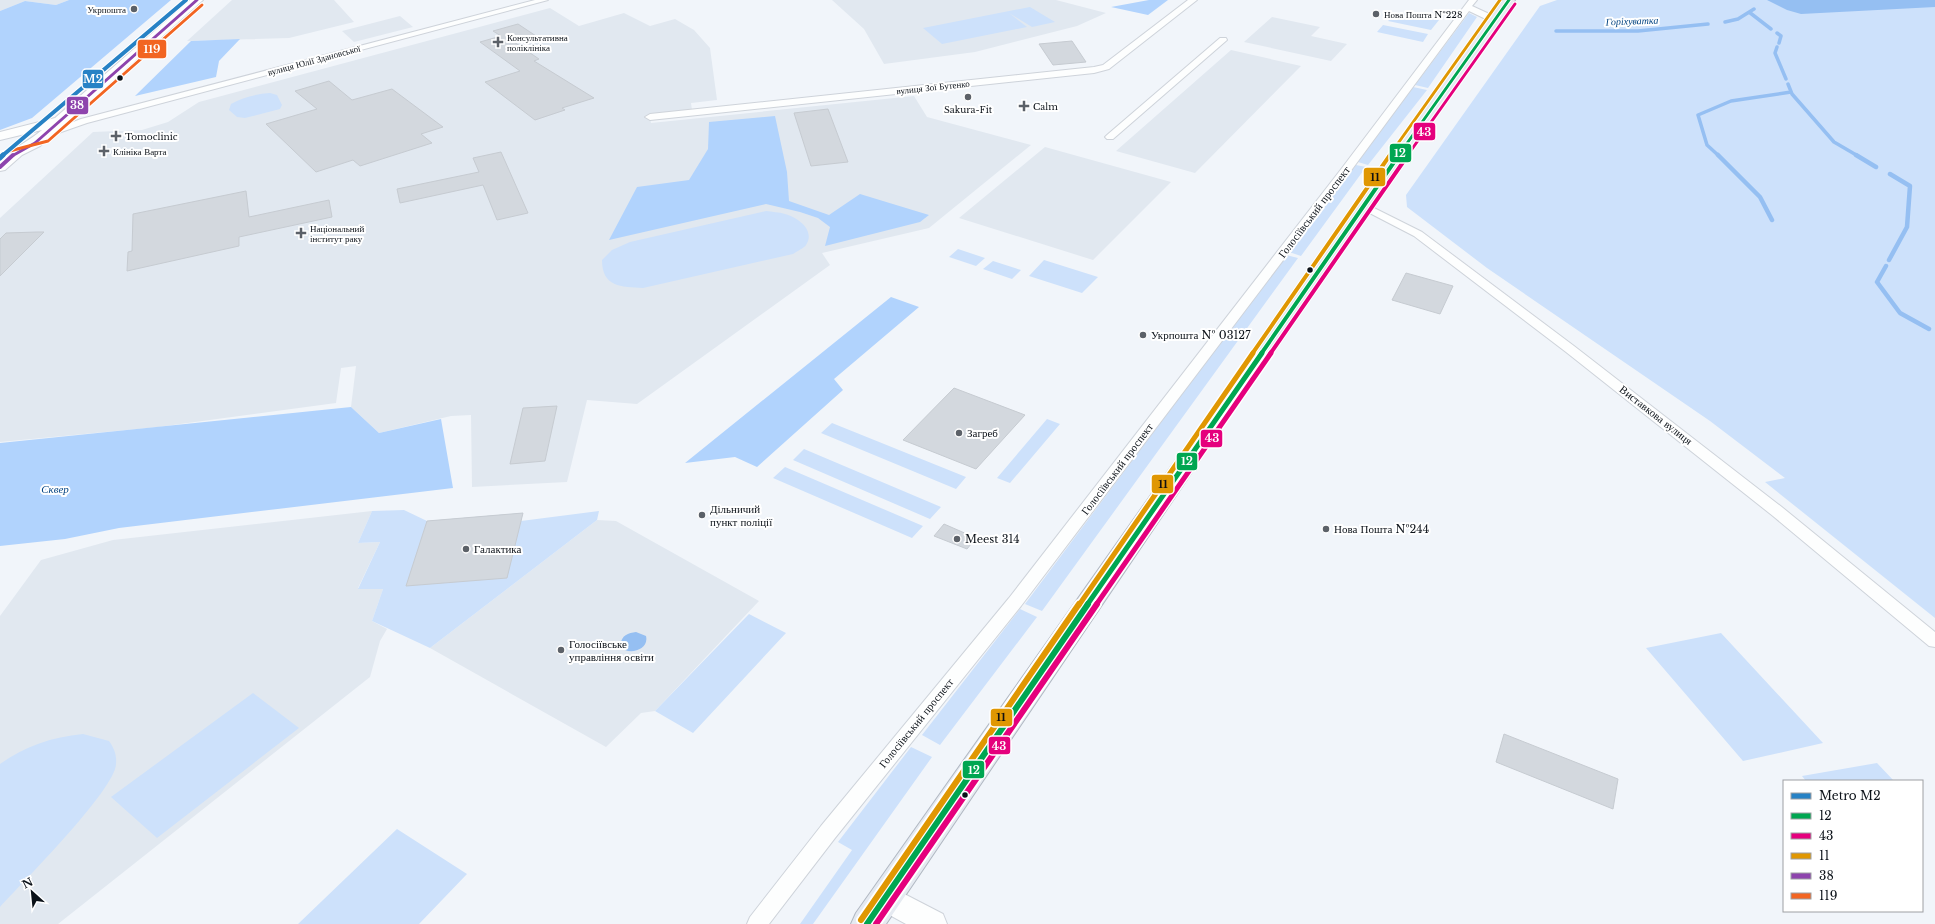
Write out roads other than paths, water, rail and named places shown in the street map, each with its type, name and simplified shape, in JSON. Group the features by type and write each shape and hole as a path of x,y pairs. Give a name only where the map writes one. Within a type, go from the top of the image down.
{"highway":[{"path":"867,924 1364,206 1509,0"}],"main road":[{"path":"0,167 18,152 40,139 197,0"},
{"name":"вулиця Юлії Здановської","path":"0,136 60,122"},
{"path":"0,182 40,147 40,139"},
{"name":"вулиця Юлії Здановської","path":"0,146 40,139"},
{"path":"885,897 933,924"}],"street":[{"name":"вулиця Юлії Здановської","path":"40,139 84,121 544,0"},
{"name":"вулиця Зої Бутенко","path":"650,117 1094,70 1106,67 1193,0"},
{"name":"Голосіївський проспект","path":"757,924 828,832 1015,602 1471,4 1495,20"},
{"path":"1110,137 1223,40"},
{"name":"вулиця Юлії Здановської","path":"60,122 84,121"},
{"name":"Виставкова вулиця","path":"1364,206 1418,234 1564,345 1760,498 1935,641"}],"waterway":[{"name":"Горіхуватка","path":"1749,12 1754,9"},
{"name":"Горіхуватка","path":"1725,22 1738,19 1749,12"},
{"path":"1749,12 1771,29"},
{"name":"Горіхуватка","path":"1556,31 1638,31 1708,24"},
{"path":"1777,33 1781,36 1779,43"},
{"path":"1777,47 1775,53 1786,79"},
{"path":"1788,84 1792,94 1834,142 1858,156"},
{"path":"1719,156 1707,145 1698,115 1731,101 1791,92"},
{"path":"1856,155 1876,167"},
{"path":"1719,156 1760,197 1772,220"},
{"path":"1889,260 1907,227 1910,186 1890,174"},
{"path":"1886,266 1877,282 1900,313 1929,329"}],"metro line":[{"name":"M2","path":"0,158 186,0"}],"place":[{"name":"Укрпошта","path":"134,9"},
{"name":"Нова Пошта №228","path":"1376,14"},
{"name":"Консультативна поліклініка","path":"498,42"},
{"name":"Sakura-Fit","path":"968,97"},
{"name":"Calm","path":"1024,106"},
{"name":"Tomoclinic","path":"116,136"},
{"name":"Клініка Варта","path":"104,151"},
{"name":"Національний інститут раку","path":"301,233"},
{"name":"Укрпошта № 03127","path":"1143,335"},
{"name":"Загреб","path":"959,433"},
{"name":"Дільничий пункт поліції","path":"702,515"},
{"name":"Нова Пошта №244","path":"1326,529"},
{"name":"Meest 314","path":"957,539"},
{"name":"Галактика","path":"466,549"},
{"name":"Голосіївське управління освіти","path":"561,650"}],"park label":[{"name":"Сквер","path":"55,489"}]}
